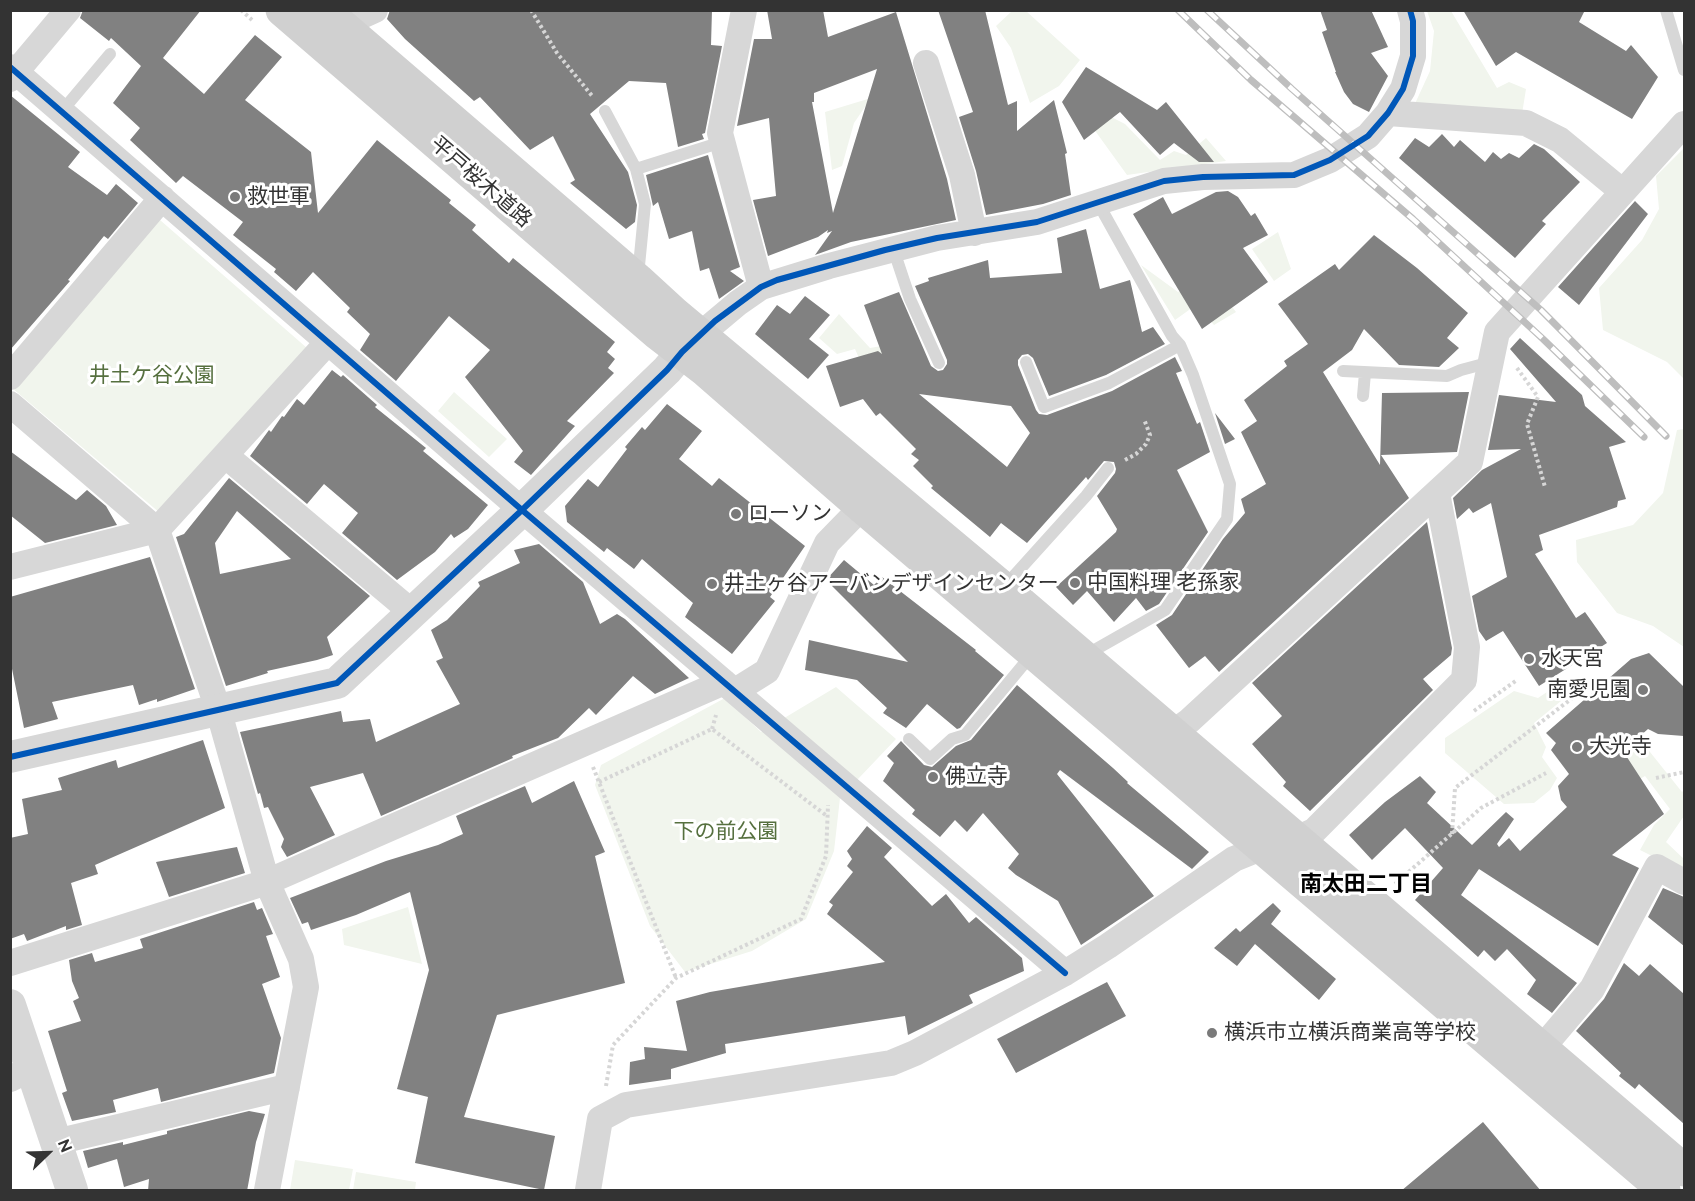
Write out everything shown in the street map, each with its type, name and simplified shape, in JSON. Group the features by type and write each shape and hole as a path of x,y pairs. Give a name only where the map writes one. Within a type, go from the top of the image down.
{"main road":[{"name":"平戸桜木道路","path":"282,10 658,334 691,343"},
{"name":"平戸桜木道路","path":"333,18 638,280 691,343"},
{"path":"691,343 862,507 1664,1191"},
{"path":"691,343 1003,588 1684,1170"}],"street":[{"path":"68,10 12,72 62,111 522,510 1065,973"},
{"path":"333,18 375,10"},
{"path":"744,10 720,133 761,287"},
{"path":"10,757 337,682 522,510 667,370 691,343 738,303 761,287 777,280 893,248 1037,222 1164,181 1203,177 1294,175 1330,160 1368,136 1388,113 1403,89 1413,56 1413,21 1410,10"},
{"path":"926,63 962,175 974,233"},
{"path":"1388,113 1526,123 1560,140 1623,192"},
{"path":"1172,733 1189,721 1470,462 1497,332 1684,124"},
{"path":"10,377 162,198"},
{"path":"10,567 157,530 328,342"},
{"path":"10,404 157,530 218,710 267,882 301,959 306,987 267,1191"},
{"path":"226,456 413,613"},
{"path":"588,1191 600,1119 626,1105 891,1063 915,1053 1065,973 1234,859 1314,831 1464,680 1467,647 1437,493"},
{"path":"10,963 267,882 584,744 767,672 827,543 862,507"},
{"path":"1542,1048 1592,989 1657,867 1684,882"},
{"path":"10,1005 21,1074 57,1142 72,1191"},
{"path":"57,1142 287,1088"}],"lane":[{"path":"1666,10 1684,70"},
{"path":"62,111 110,54"},
{"path":"605,111 636,169 645,204 638,280"},
{"path":"636,169 722,142"},
{"path":"1082,657 1165,610 1227,519 1230,484 1193,375 1180,345 1172,336 1098,203"},
{"path":"893,248 910,298 939,363"},
{"path":"1026,362 1044,407 1109,383 1180,345"},
{"path":"1343,371 1447,376 1493,350"},
{"path":"1363,396 1365,373"},
{"path":"1003,588 1086,496 1108,468"},
{"path":"909,739 930,759 952,739 965,735 1034,652"}],"path":[{"path":"531,10 557,53 605,111"},
{"path":"1493,350 1538,397 1527,424 1545,488"},
{"path":"1108,468 1136,454 1146,444 1150,435 1144,418"},
{"path":"1452,834 1455,788 1575,696"},
{"path":"599,782 712,729 827,816"},
{"path":"584,744 676,978"},
{"path":"600,1119 613,1045 676,978 801,919 826,856 828,771"},
{"path":"1394,886 1481,808 1546,772"},
{"path":"1656,778 1684,772"}],"green space":[{"path":"1012,11 1026,11 1080,60 1059,86 1030,103 1011,48 996,26"},
{"path":"1427,11 1451,11 1497,88 1509,82 1526,89 1522,114 1413,108 1430,71 1434,31"},
{"path":"1070,96 1125,124 1160,160 1174,151 1186,155 1206,138 1226,161 1127,175"},
{"path":"871,98 854,123 842,166 832,170 825,112"},
{"path":"1684,148 1684,379 1667,362 1603,330 1599,288 1642,240 1659,209 1656,176"},
{"name":"井土ケ谷公園","path":"160,220 307,348 160,513 12,388"},
{"path":"1278,232 1291,269 1274,281 1252,249"},
{"path":"1141,265 1178,292 1208,275 1236,312 1214,325 1196,305 1175,320"},
{"path":"839,314 870,348 887,345 891,363 866,374 855,349 837,354 819,338"},
{"path":"454,392 507,439 489,457 438,411"},
{"path":"1684,429 1684,647 1653,626 1617,613 1577,562 1576,540 1633,525 1663,493 1677,430"},
{"path":"1568,678 1577,688 1534,723 1546,747 1542,757 1557,778 1550,790 1534,803 1504,804 1445,753 1445,738 1514,691 1538,698"},
{"name":"下の前公園","path":"836,687 896,739 840,798 834,851 806,919 752,951 685,972 650,926 595,785 601,765 725,698 761,732"},
{"path":"1623,722 1639,730 1642,742 1682,792 1684,790 1684,816 1666,842 1684,859 1684,872 1640,850 1654,825 1670,809 1645,776 1628,786 1614,767 1635,748"},
{"path":"408,907 422,964 344,945 342,929"},
{"path":"295,1160 353,1169 349,1190 290,1190"},
{"path":"356,1172 416,1182 415,1190 353,1190"}],"building":[{"path":"83,10 201,10 163,58 204,94 255,35 282,57 245,100 311,152 318,213 377,140 451,200 449,203 476,225 472,230 509,263 513,258 615,342 607,352 615,359 608,368 614,373 567,421 575,426 531,475 514,462 523,451 465,377 490,350 449,316 396,381 360,350 370,334 347,312 350,308 313,272 296,291 274,272 276,269 233,235 243,222 183,176 176,183 130,140 140,128 113,103 141,66 111,38 109,41 80,18"},
{"path":"390,10 712,10 711,45 722,46 705,133 702,134 704,139 678,147 666,83 629,81 590,114 628,172 637,205 635,222 626,229 570,183 575,180 553,136 530,150 480,97 474,101 405,39 387,19"},
{"path":"767,10 823,10 828,37 896,12 947,179 956,220 851,242 815,255 832,231 827,233 828,230 818,237 768,256 753,200 776,196 769,118 737,126 754,39 772,39","holes":["877,69 833,213 812,102 814,102 814,93"]},
{"path":"938,10 985,10 1008,105 1017,101 1017,131 1054,100 1067,153 1065,154 1071,195 1043,204 986,215 976,171 959,117 973,112"},
{"path":"1320,10 1371,10 1388,47 1371,53 1388,76 1369,112 1353,104 1344,92 1322,32 1327,30"},
{"path":"1463,10 1585,10 1579,22 1626,51 1631,45 1658,77 1632,119 1516,52 1496,66"},
{"path":"1086,67 1157,110 1166,102 1214,162 1199,162 1174,143 1160,155 1120,112 1084,140 1062,102"},
{"path":"10,95 80,152 68,167 107,195 116,184 138,203 108,239 104,236 68,280 70,281 10,350"},
{"path":"1442,134 1454,147 1460,140 1485,162 1493,152 1501,159 1509,153 1519,158 1534,144 1544,149 1580,182 1542,221 1546,224 1515,258 1399,158 1415,138 1429,147"},
{"path":"708,155 740,267 730,271 744,281 719,299 709,268 700,271 692,231 669,239 658,202 653,206 646,175"},
{"path":"1228,191 1238,197 1251,216 1255,213 1268,235 1243,248 1268,282 1202,329 1133,214 1163,197 1172,214 1216,192"},
{"path":"1635,201 1648,214 1579,305 1558,287"},
{"path":"1086,229 1100,289 1130,280 1142,332 1153,327 1165,344 1106,375 1049,396 1033,358 1028,354 1022,355 1018,360 1018,365 1036,410 1039,414 1047,415 1112,391 1175,357 1182,371 1176,373 1197,424 1200,422 1210,452 1177,470 1208,532 1159,604 1146,611 1136,598 1114,622 1087,591 1073,605 1056,587 1116,532 1117,529 1097,496 1115,473 1114,462 1104,461 1088,480 1086,477 1027,543 1001,523 990,537 931,488 933,486 913,466 919,460 911,454 916,449 880,413 876,416 863,399 840,407 826,366 878,351 882,354 864,305 899,292 931,366 938,371 943,370 947,360 915,286 929,281 928,278 988,260 990,278 1062,273 1057,238","holes":["919,394 1011,406 1030,433 1007,467"]},
{"path":"1374,235 1417,268 1468,313 1447,338 1459,348 1439,367 1399,365 1364,329 1352,350 1323,372 1380,465 1382,393 1469,392 1457,452 1381,455 1409,498 1219,672 1205,656 1189,668 1156,625 1172,615 1223,539 1245,513 1241,499 1266,484 1241,432 1257,421 1244,400 1287,366 1284,361 1308,344 1278,304 1335,264 1339,270"},
{"path":"805,296 830,315 809,339 829,355 808,379 755,334 777,305 790,314"},
{"path":"1520,338 1582,395 1585,406 1626,442 1609,447 1626,499 1618,501 1617,507 1539,535 1543,550 1535,554 1576,618 1585,612 1607,643 1539,686 1503,631 1486,641 1479,631 1472,596 1507,577 1491,503 1473,513 1469,508 1457,519 1453,498 1482,470 1521,449 1488,450 1499,395 1556,402 1510,349"},
{"path":"332,370 341,377 343,375 377,405 375,407 426,448 423,451 488,505 468,529 454,538 451,534 435,552 397,580 342,533 358,513 324,484 307,504 250,456 269,430 271,432 297,399 304,405"},
{"path":"667,404 702,431 679,459 712,486 719,478 805,546 770,597 775,601 732,654 685,617 693,603 642,559 634,569 607,548 604,552 567,522 565,506 588,479 598,487 627,449 625,447 642,427 645,430"},
{"path":"1215,413 1235,439 1225,444"},
{"path":"10,451 76,500 87,490 106,506 117,525 45,543 10,515"},
{"path":"229,478 370,596 327,637 333,655 267,671 268,673 226,686 176,537 184,534","holes":["237,511 291,559 220,574 215,543"]},
{"path":"1427,522 1452,648 1451,655 1423,679 1433,690 1310,811 1283,786 1286,782 1252,744 1282,716 1252,683"},
{"path":"539,544 583,582 600,624 617,614 689,678 655,694 633,676 596,715 589,708 558,738 512,756 513,758 381,816 363,773 310,787 335,835 287,857 281,847 284,839 268,807 264,808 260,793 258,794 240,732 341,711 343,722 370,719 376,742 460,704 436,661 443,658 431,630 447,620 480,586 478,582 520,563 514,550"},
{"path":"150,557 195,689 157,702 157,699 139,705 133,685 52,702 58,719 24,728 10,659 10,597"},
{"path":"844,560 874,585 882,577 976,650 1004,675 960,728 957,729 927,704 906,728 883,713 887,708 857,680 805,670 809,640 908,662 826,580"},
{"path":"1649,653 1684,687 1684,736 1658,734 1648,729 1623,751 1664,814 1612,855 1639,868 1598,946 1479,869 1461,895 1577,983 1552,1013 1527,994 1536,980 1507,949 1495,961 1484,950 1478,957 1415,900 1443,868 1405,828 1372,860 1349,835 1385,802 1420,776 1436,792 1427,803 1472,845 1506,812 1514,819 1497,844 1499,847 1509,838 1520,851 1567,807 1561,800 1558,786 1569,774 1551,750 1556,743 1546,733 1631,659"},
{"path":"1017,685 1209,852 1192,869 1060,770 1057,774 1154,896 1081,945 1058,901 1008,868 1019,854 983,813 967,832 955,820 940,837 912,814 915,810 883,781 894,763 887,756 901,741 924,765 932,767 956,746 971,740"},
{"path":"203,740 225,808 95,865 98,874 71,883 82,925 66,930 66,926 27,941 24,934 10,939 10,838 28,834 22,799 62,790 58,778 116,760 118,768"},
{"path":"574,781 605,852 595,856 625,983 497,1015 464,1117 555,1136 544,1190 415,1163 428,1097 397,1089 429,970 410,892 356,915 311,930 308,922 302,924 290,898 463,834 456,816 525,786 532,803"},
{"path":"867,826 892,848 884,857 932,906 946,894 969,923 976,917 1022,958 1024,971 969,995 973,1003 908,1035 905,1016 725,1044 726,1053 671,1069 671,1079 629,1085 630,1062 645,1059 644,1047 687,1051 676,1001 710,992 885,962 827,914 833,905 829,902 853,872 847,866 852,859 847,851"},
{"path":"237,847 245,873 169,897 156,862"},
{"path":"1663,888 1684,897 1684,946 1648,917"},
{"path":"254,902 257,910 262,908 273,934 266,936 280,977 262,984 281,1038 274,1073 161,1102 158,1088 113,1100 116,1112 72,1121 62,1093 67,1091 48,1031 81,1021 73,1001 79,998 72,981 69,960 92,953 95,962 143,948 140,939"},
{"path":"1273,903 1281,911 1271,924 1336,979 1319,1000 1255,944 1237,966 1214,948 1236,928 1240,932"},
{"path":"1624,963 1639,976 1650,964 1684,994 1684,1124 1639,1084 1635,1089 1619,1076 1621,1073 1576,1031 1604,999"},
{"path":"1107,982 1126,1016 1016,1073 997,1039"},
{"path":"249,1111 265,1114 256,1142 247,1191 148,1191 149,1179 124,1187 117,1159 88,1168 83,1151 123,1142 123,1145 167,1134 167,1131"},
{"path":"1483,1122 1541,1191 1401,1191"}],"railway":[{"path":"1178,10 1251,80 1413,219 1543,339 1644,437"},
{"path":"1207,10 1292,89 1541,310 1666,436"}],"cycle path":[{"path":"10,757 337,683 522,510 715,321 761,287 777,280 885,250 937,238 1037,222 1164,181 1203,177 1294,175 1330,160 1368,136 1388,113 1403,89 1413,56 1413,21 1410,10"},
{"path":"10,67 522,510 1065,973"}],"place":[{"name":"救世軍","path":"235,197"},
{"name":"ローソン","path":"736,514"},
{"name":"中国料理 老孫家","path":"1075,583"},
{"name":"井土ヶ谷アーバンデザインセンター","path":"712,584"},
{"name":"水天宮","path":"1529,659"},
{"name":"南愛児園","path":"1643,690"},
{"name":"大光寺","path":"1577,747"},
{"name":"佛立寺","path":"933,777"},
{"name":"横浜市立横浜商業高等学校","path":"1212,1033"}],"district":[{"name":"南太田二丁目","path":"1366,884"}]}
